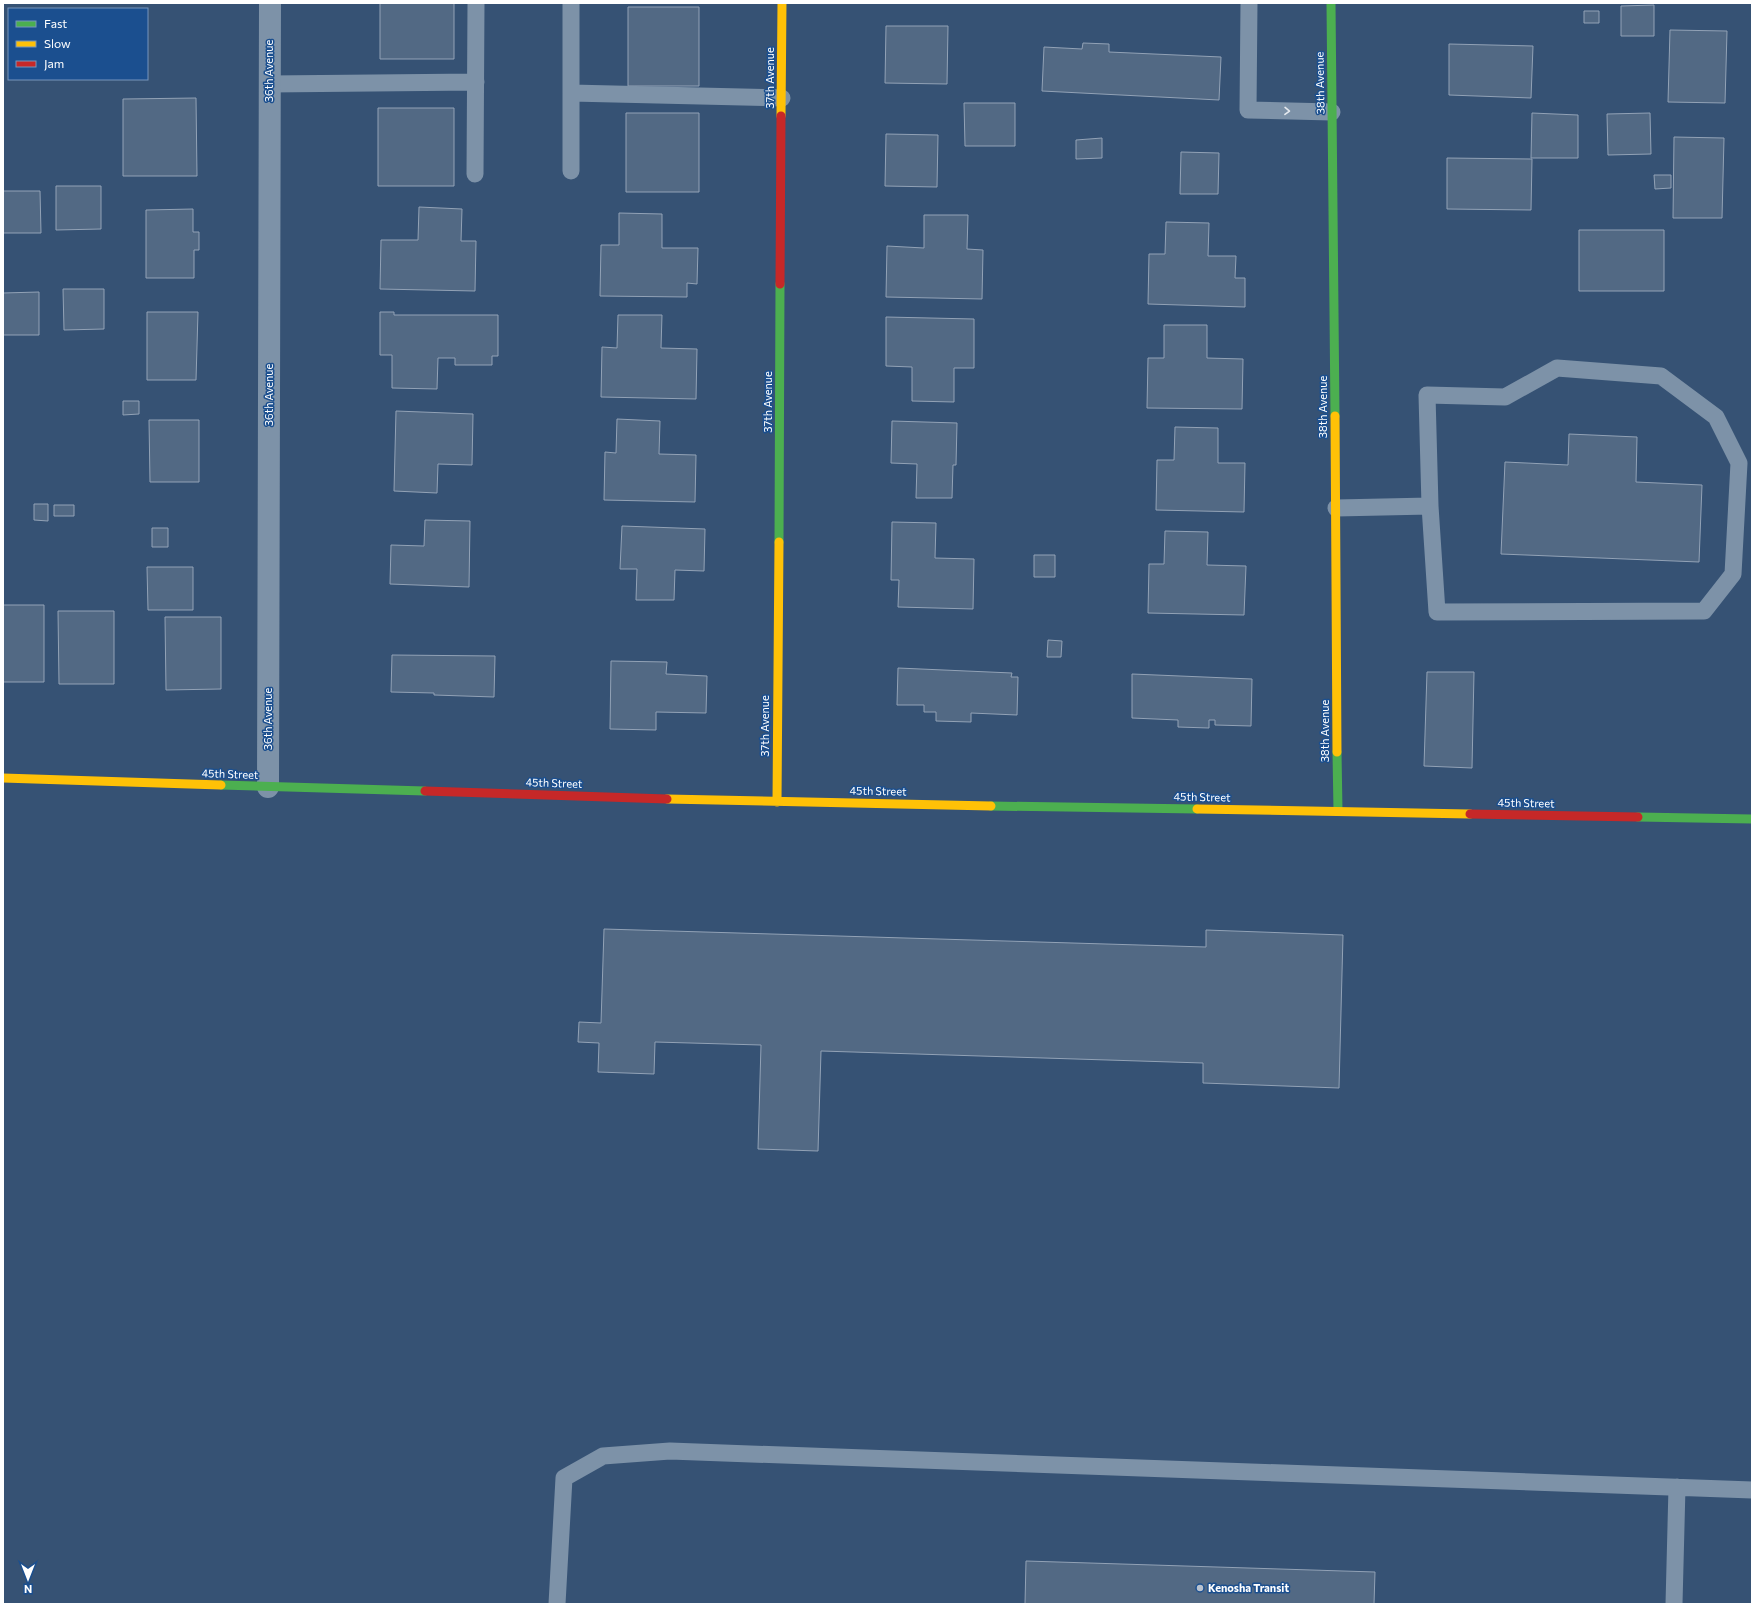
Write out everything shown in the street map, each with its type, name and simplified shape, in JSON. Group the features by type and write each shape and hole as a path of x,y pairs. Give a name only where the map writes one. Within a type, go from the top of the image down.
{"street":[{"name":"36th Avenue","path":"268,787 270,3"},
{"name":"37th Avenue","path":"777,802 782,3"},
{"name":"38th Avenue","path":"1331,3 1338,811"},
{"name":"45th Street","path":"3,778 777,802 1752,819"}],"lane":[{"path":"475,174 476,3"},
{"path":"571,3 571,171"},
{"path":"1249,3 1248,110 1332,112"},
{"path":"269,84 476,82"},
{"path":"571,94 782,98"},
{"path":"1557,368 1661,376 1716,418 1739,464 1733,574 1704,612 1437,612 1430,506 1427,395 1505,397 1557,368"},
{"path":"1336,508 1430,506"},
{"path":"557,1604 564,1478 603,1456 670,1451 1752,1490"},
{"path":"1674,1604 1677,1487"}],"building":[{"path":"380,3 454,3 454,59 380,59"},
{"path":"1654,5 1654,36 1621,36 1621,6"},
{"path":"628,7 699,7 699,86 628,86"},
{"path":"1584,11 1599,11 1599,23 1584,23"},
{"path":"886,26 948,26 947,84 885,83"},
{"path":"1670,30 1727,31 1725,103 1668,102"},
{"path":"1083,43 1109,44 1109,52 1221,57 1219,100 1042,91 1044,47 1082,49"},
{"path":"1449,44 1533,46 1531,98 1449,95"},
{"path":"196,98 197,176 123,176 123,99"},
{"path":"964,103 1015,103 1015,146 965,146"},
{"path":"378,108 454,108 454,186 378,186"},
{"path":"626,113 699,113 699,192 626,192"},
{"path":"1532,113 1578,115 1578,158 1531,158"},
{"path":"1650,113 1651,154 1608,155 1607,114"},
{"path":"886,134 938,135 937,187 885,186"},
{"path":"1674,137 1724,138 1722,218 1673,218"},
{"path":"1102,138 1102,158 1076,159 1076,140"},
{"path":"1181,152 1219,153 1218,194 1180,194"},
{"path":"1447,158 1532,159 1531,210 1447,209"},
{"path":"1654,175 1671,175 1671,188 1655,189"},
{"path":"56,186 101,186 101,229 56,230"},
{"path":"3,191 40,191 41,233 3,233"},
{"path":"419,207 462,209 461,241 476,241 475,291 380,289 381,240 418,240"},
{"path":"193,209 193,232 199,232 199,250 194,250 194,278 146,278 146,210"},
{"path":"619,213 662,214 662,248 698,248 697,284 687,283 687,297 600,296 601,245 619,245"},
{"path":"924,215 968,215 967,249 983,250 982,299 886,297 887,246 924,248"},
{"path":"1166,222 1209,223 1208,256 1236,256 1235,278 1245,278 1245,307 1148,304 1149,254 1165,254"},
{"path":"1579,230 1664,230 1664,291 1579,291"},
{"path":"63,289 104,289 104,329 64,330"},
{"path":"39,292 39,335 3,335 3,293"},
{"path":"147,312 198,312 196,380 147,380"},
{"path":"380,312 394,312 394,315 498,315 498,356 492,356 492,365 455,365 455,358 438,358 437,389 392,388 392,355 380,355"},
{"path":"618,315 662,315 661,348 697,349 696,399 601,397 602,347 617,348"},
{"path":"886,317 974,319 974,368 954,368 954,402 912,401 912,367 886,366"},
{"path":"1164,325 1207,325 1207,358 1243,359 1242,409 1147,408 1148,358 1164,358"},
{"path":"123,401 139,401 139,414 123,415"},
{"path":"396,411 473,414 472,465 438,464 437,493 394,491"},
{"path":"617,419 660,421 659,454 696,455 695,502 604,500 605,452 616,453"},
{"path":"149,420 199,420 199,482 150,482"},
{"path":"892,421 957,423 956,465 953,465 952,498 916,498 917,464 891,463"},
{"path":"1175,427 1218,428 1218,463 1245,463 1244,512 1156,510 1157,460 1174,460"},
{"path":"1569,434 1637,437 1636,482 1702,485 1699,562 1501,554 1505,462 1568,465"},
{"path":"34,504 48,504 48,521 34,520"},
{"path":"54,505 74,505 74,516 54,516"},
{"path":"425,520 470,521 469,587 390,584 391,545 424,546"},
{"path":"892,522 936,523 935,558 974,559 973,609 898,607 899,580 891,580"},
{"path":"622,526 705,529 704,571 675,570 674,600 636,600 637,569 620,569"},
{"path":"152,528 168,528 168,547 152,547"},
{"path":"1165,531 1208,532 1207,565 1246,566 1244,615 1148,613 1149,564 1164,564"},
{"path":"1034,555 1055,555 1055,577 1034,577"},
{"path":"147,567 193,567 193,610 148,610"},
{"path":"3,605 44,605 44,682 3,682"},
{"path":"58,611 114,611 114,684 59,684"},
{"path":"165,617 221,617 221,689 166,690"},
{"path":"1048,640 1062,641 1061,657 1047,657"},
{"path":"392,655 495,656 494,697 391,692"},
{"path":"611,661 667,662 666,674 707,676 706,713 656,712 656,730 610,729"},
{"path":"898,668 1012,673 1011,677 1018,677 1017,715 971,713 971,722 936,721 936,712 924,712 924,705 897,705"},
{"path":"1427,672 1474,672 1472,768 1424,766"},
{"path":"1132,674 1252,679 1251,726 1215,725 1215,720 1209,720 1209,728 1178,727 1178,720 1132,718"},
{"path":"604,929 1206,947 1206,930 1343,935 1339,1088 1203,1083 1203,1063 821,1051 818,1151 758,1149 761,1045 655,1042 654,1074 598,1072 599,1043 578,1042 579,1022 601,1023"},
{"name":"Kenosha Transit","path":"1026,1561 1375,1572 1374,1604 1025,1604"}],"traffic: fast":[{"path":"1331,3 1335,416"},
{"path":"779,542 780,284"},
{"path":"1337,752 1338,811"},
{"path":"221,785 425,791"},
{"path":"991,806 1197,809"},
{"path":"1638,817 1752,819"}],"traffic: slow":[{"path":"781,116 782,3"},
{"path":"1335,416 1337,752"},
{"path":"777,802 779,542"},
{"path":"3,778 221,785"},
{"path":"667,799 991,806"},
{"path":"1197,809 1470,814"}],"traffic: jam":[{"path":"780,284 781,116"},
{"path":"425,791 667,799"},
{"path":"1470,814 1638,817"}],"place":[{"name":"Kenosha Transit","path":"1200,1588"}]}
